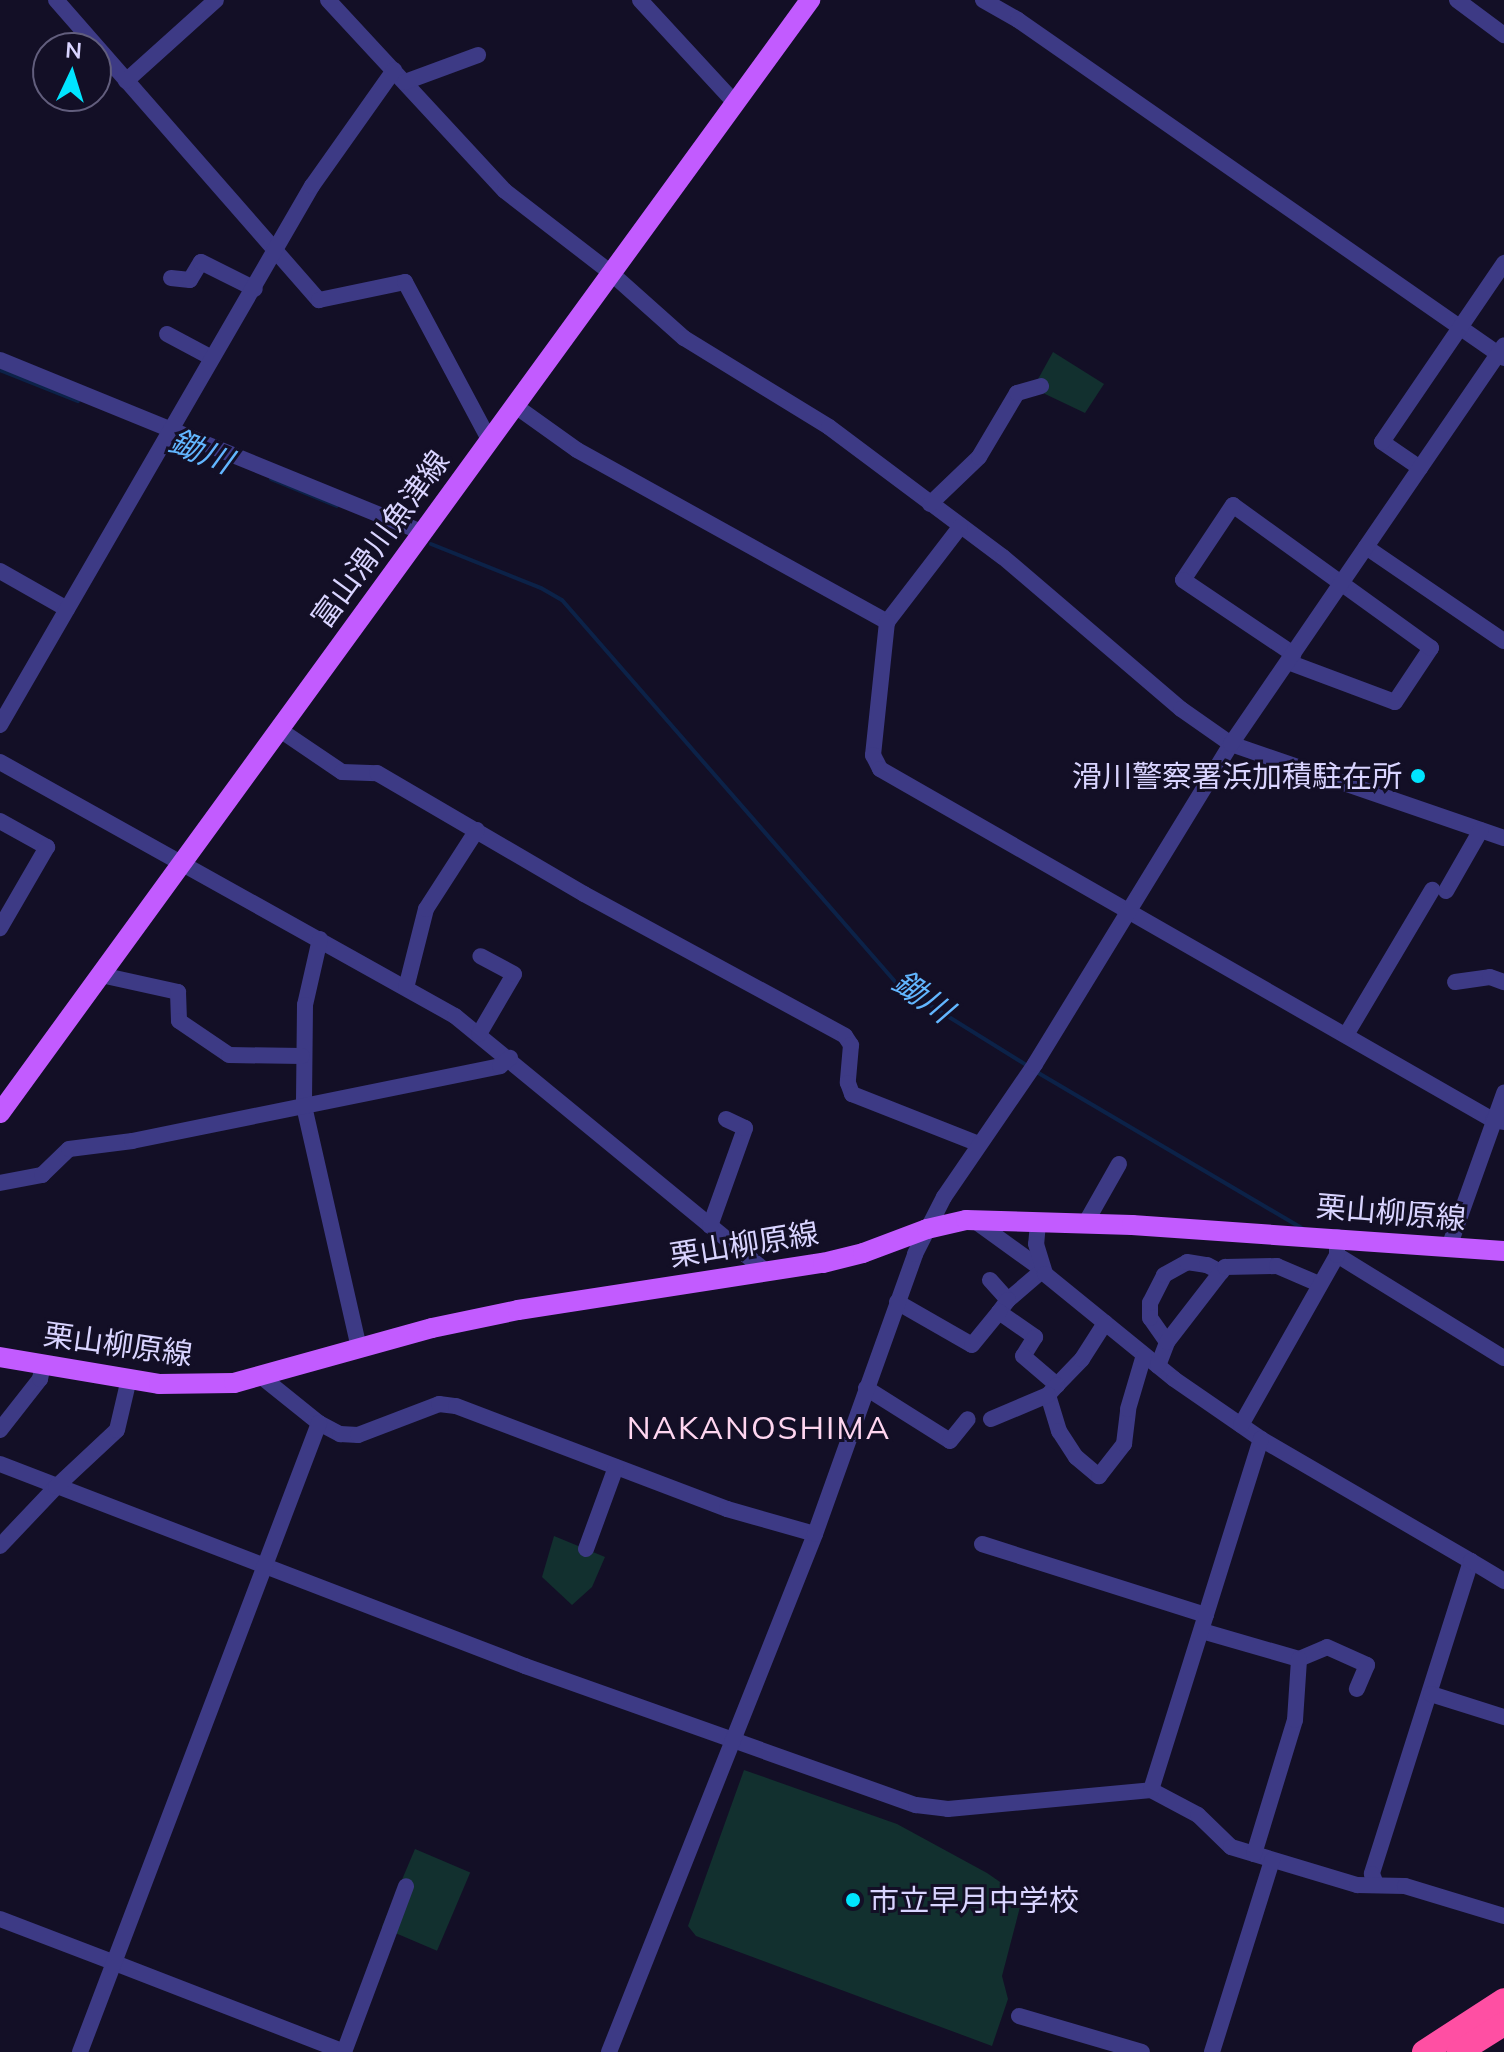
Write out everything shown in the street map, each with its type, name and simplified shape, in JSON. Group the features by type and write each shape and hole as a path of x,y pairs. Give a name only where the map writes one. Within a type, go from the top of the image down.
{"highway":[{"path":"1424,2052 1504,2000"},
{"path":"1459,2052 1504,2024"}],"main road":[{"name":"富山滑川魚津線","path":"3,1102 184,862 810,0"},
{"name":"栗山柳原線","path":"0,1357 129,1379 195,1386 263,1378 359,1349 518,1310 767,1272 863,1253 927,1229 975,1221 1085,1224 1337,1246 1504,1251"}],"street":[{"path":"56,0 319,300 405,282 489,439"},
{"path":"126,81 216,0"},
{"path":"328,0 505,191 611,273 684,338 829,427 1003,557 1181,709 1231,744 1504,838"},
{"path":"640,0 735,103"},
{"path":"609,2052 735,1742 815,1534 897,1302 927,1229 979,1144 1035,1064 1231,744 1502,352 1459,327 1018,20 983,0"},
{"path":"1457,0 1504,35"},
{"path":"0,725 312,186 400,76 478,55"},
{"path":"171,278 190,280 201,262 255,289"},
{"path":"1420,468 1382,442 1504,263"},
{"path":"167,334 212,358"},
{"path":"0,360 169,433 421,532"},
{"path":"930,504 979,457 1017,393 1041,386"},
{"path":"514,405 577,450 887,622"},
{"path":"1233,505 1431,648 1395,702 1290,658 1183,580 1233,505"},
{"path":"960,527 887,622 873,755 880,769 1128,913 1499,1121"},
{"path":"1366,547 1504,641"},
{"path":"0,571 67,609"},
{"path":"280,730 342,772 377,773 584,894 845,1036 851,1045 848,1083 852,1094 979,1144"},
{"path":"0,762 320,939 479,1034 767,1272"},
{"path":"0,821 47,847 0,928"},
{"path":"406,988 426,909 477,830"},
{"path":"1346,1035 1481,830"},
{"path":"320,939 305,1005 302,1056 304,1106 359,1349"},
{"path":"479,1034 514,974 480,956"},
{"path":"101,975 178,992 179,1021 229,1055 302,1056"},
{"path":"1455,982 1490,977 1504,982"},
{"path":"0,1183 42,1175 69,1149 132,1141 500,1066 510,1058"},
{"path":"1449,1247 1499,1121 1504,1093"},
{"path":"710,1226 745,1128 726,1119"},
{"path":"1085,1224 1119,1164"},
{"path":"975,1221 1043,1270 1158,1366 1261,1439 1504,1581"},
{"path":"1038,1223 1036,1244 1043,1270"},
{"path":"1241,1425 1337,1246 1504,1358"},
{"path":"1167,1342 1150,1318 1150,1303 1164,1275 1187,1262 1207,1265 1221,1272"},
{"path":"1158,1366 1167,1342 1225,1267 1277,1266 1319,1284"},
{"path":"897,1302 972,1345 1004,1306 1043,1270"},
{"path":"990,1280 1004,1306 1035,1337 1023,1356 1053,1390 1059,1431 1076,1457 1099,1476 1124,1444 1128,1409 1144,1355"},
{"path":"991,1419 1053,1390 1082,1359 1105,1323"},
{"path":"0,1430 40,1379 43,1365"},
{"path":"263,1378 319,1423 340,1434 358,1435 439,1404 456,1406 727,1509 815,1534"},
{"path":"0,1546 56,1487 117,1430 129,1379"},
{"path":"866,1388 950,1441 968,1419"},
{"path":"80,2052 319,1423"},
{"path":"1151,1790 1261,1439"},
{"path":"0,1464 264,1568 735,1742 916,1805 948,1809 1151,1790 1198,1815 1231,1847 1357,1885 1405,1886 1504,1916"},
{"path":"586,1549 616,1467"},
{"path":"982,1544 1299,1659 1327,1647 1367,1665 1357,1689"},
{"path":"1376,1884 1372,1874 1471,1561"},
{"path":"1254,1854 1295,1720 1299,1659"},
{"path":"1431,1694 1504,1717"},
{"path":"1212,2052 1272,1860"},
{"path":"0,1919 344,2052 406,1886"},
{"path":"1019,2016 1142,2052"}],"green space":[{"path":"1053,352 1104,384 1085,413 1043,393 1037,381"},
{"path":"554,1536 605,1557 592,1587 572,1605 542,1577"},
{"name":"市立早月中学校","path":"744,1770 897,1824 987,1873 1016,1893 1020,1907 1002,1976 1008,1999 992,2046 696,1936 688,1926"},
{"path":"415,1849 470,1872 437,1951 382,1927"}],"waterway":[{"name":"鋤川","path":"0,370 78,401"},
{"name":"鋤川","path":"271,479 337,506"},
{"name":"鋤川","path":"431,544 541,588 562,600 899,986 1028,1066"},
{"name":"鋤川","path":"1035,1071 1303,1229"}],"place":[{"name":"滑川警察署浜加積駐在所","path":"1418,776"},
{"name":"市立早月中学校","path":"853,1900"}],"district":[{"name":"NAKANOSHIMA","path":"759,1427"}]}
